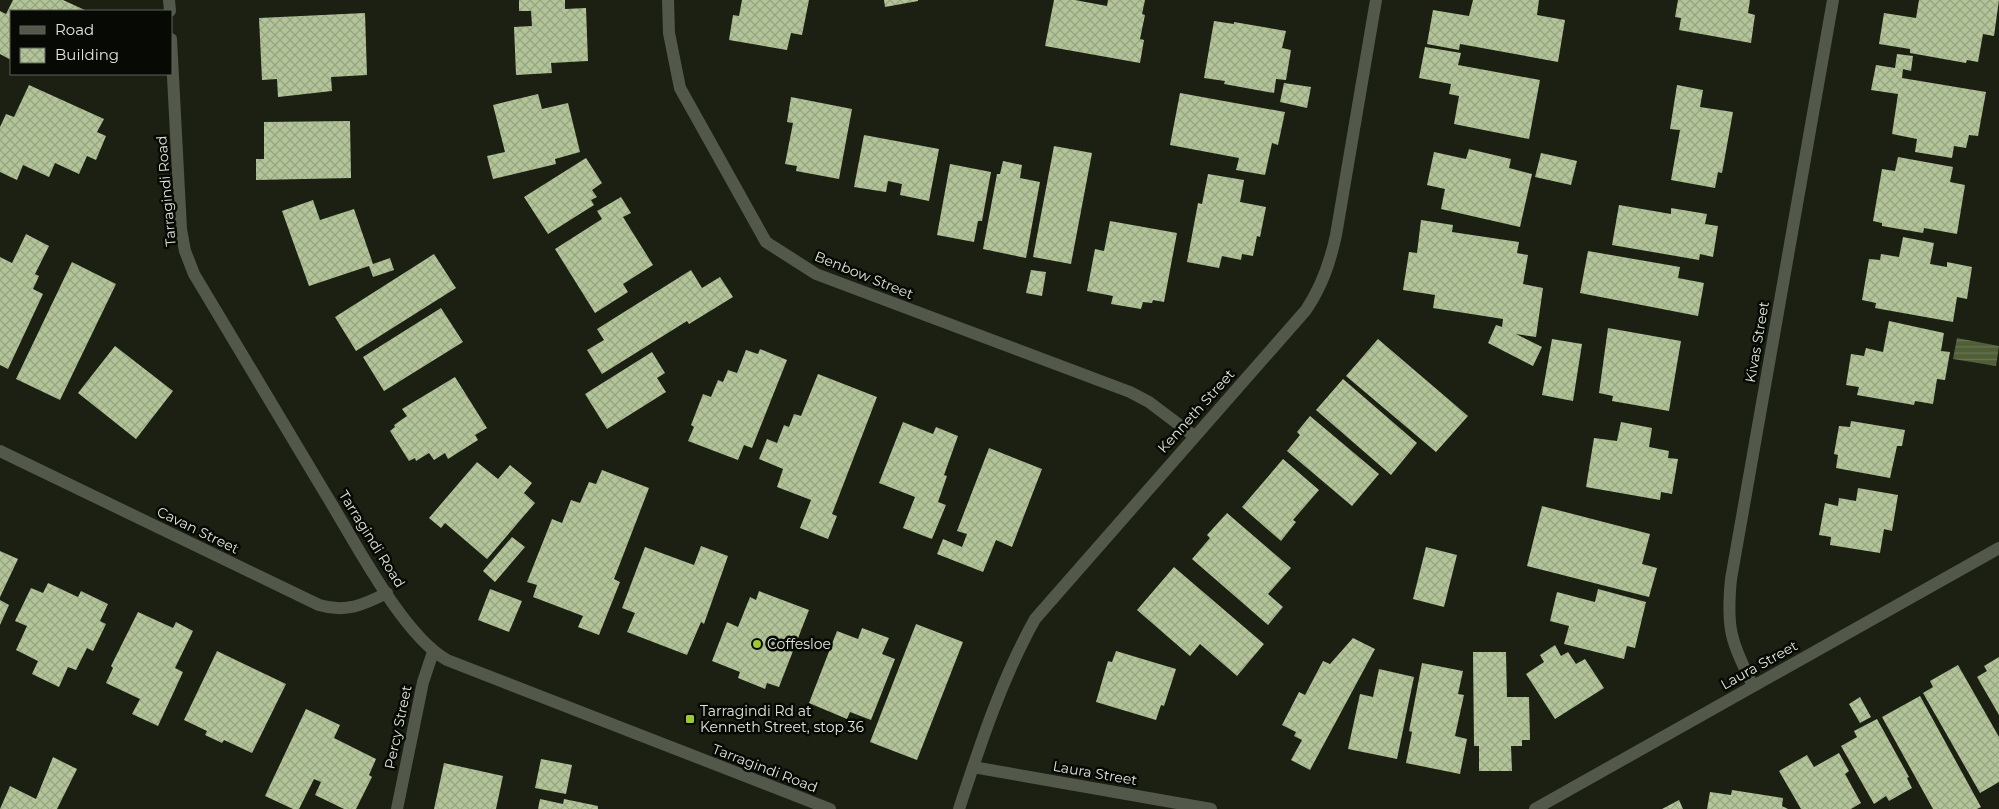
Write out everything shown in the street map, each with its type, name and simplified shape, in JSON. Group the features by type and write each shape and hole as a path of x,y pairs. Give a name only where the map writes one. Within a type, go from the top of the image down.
{"street":[{"name":"Benbow Street","path":"668,0 669,33 680,88 766,242 816,274 1130,392 1149,402 1194,436"},
{"name":"Kenneth Street","path":"959,809 1019,647 1034,619 1306,310 1323,281 1336,235 1376,0"},
{"name":"Kivas Street","path":"1753,686 1733,645 1729,626 1731,579 1833,0"},
{"name":"Tarragindi Road","path":"172,61 181,229 188,259 194,274 387,593 409,625 433,652 475,672 830,809"},
{"name":"Cavan Street","path":"0,451 319,605 348,609 361,606 387,593"},
{"name":"Laura Street","path":"1535,809 1999,548"},
{"name":"Percy Street","path":"396,809 423,682 433,652"},
{"name":"Laura Street","path":"973,767 1211,809"}],"shaded area":[{"path":"1957,338 1999,346 1996,366 1953,359"}],"building":[{"path":"13,0 63,0 85,10 10,10 10,59 0,54 0,11 6,14"},
{"path":"519,0 565,0 565,9 586,8 588,61 551,63 552,73 516,75 514,27 532,26 531,11 519,11"},
{"path":"742,0 809,0 802,35 791,33 787,50 729,40 733,15 739,16"},
{"path":"884,0 918,0 918,1 885,7"},
{"path":"1054,0 1075,0 1107,6 1108,0 1145,0 1142,14 1145,15 1140,39 1144,40 1140,63 1045,46"},
{"path":"1473,0 1539,0 1537,15 1565,20 1558,62 1460,44 1459,50 1427,44 1433,10 1469,16"},
{"path":"1678,0 1750,0 1748,13 1755,15 1751,43 1679,30 1681,18 1675,17"},
{"path":"1919,0 1999,0 1994,36 1983,34 1978,62 1967,60 1966,63 1910,53 1910,49 1879,44 1884,13 1916,18"},
{"path":"365,13 367,75 331,77 332,91 278,97 277,79 262,80 259,18"},
{"path":"1214,21 1234,24 1234,22 1286,31 1282,48 1291,50 1286,80 1276,79 1274,93 1224,84 1225,81 1204,78"},
{"path":"1425,47 1461,53 1458,65 1540,80 1529,139 1454,124 1459,96 1449,94 1451,84 1419,78"},
{"path":"1897,54 1913,56 1911,71 1903,69 1902,78 1986,92 1978,136 1969,135 1966,148 1954,146 1952,158 1915,152 1917,139 1892,134 1898,94 1871,90 1876,65 1895,68"},
{"path":"1284,83 1311,87 1307,108 1280,102"},
{"path":"29,85 104,119 97,132 106,136 96,160 87,156 79,174 55,163 49,177 23,165 17,180 0,172 0,127 6,114 14,117"},
{"path":"1677,85 1703,90 1700,107 1733,112 1722,173 1718,172 1715,188 1671,180 1680,130 1670,129"},
{"path":"1180,93 1285,112 1278,145 1272,143 1265,175 1236,170 1239,158 1170,145"},
{"path":"538,94 542,109 568,103 580,152 555,159 556,164 493,179 487,156 505,152 493,105"},
{"path":"791,97 852,109 839,179 796,171 797,166 785,164 793,123 787,122"},
{"path":"350,121 351,178 256,180 256,159 264,159 264,122"},
{"path":"864,135 939,149 929,201 900,195 902,184 888,181 886,192 854,187"},
{"path":"1054,146 1092,153 1071,264 1033,257"},
{"path":"1469,149 1511,159 1509,168 1532,174 1520,227 1441,209 1445,189 1427,185 1434,152 1466,159"},
{"path":"1541,153 1577,161 1571,185 1535,177"},
{"path":"1898,157 1953,167 1950,182 1965,185 1957,234 1924,228 1923,233 1882,226 1882,223 1873,221 1882,169 1895,171"},
{"path":"586,158 602,183 592,190 597,197 591,200 594,205 548,234 524,197"},
{"path":"1003,161 1022,165 1020,178 1040,182 1026,258 983,249 997,174 1000,174"},
{"path":"950,164 991,172 982,221 978,221 974,242 937,235"},
{"path":"1208,174 1244,180 1240,202 1266,207 1260,237 1257,236 1253,256 1242,254 1241,260 1222,256 1219,268 1187,262 1198,203 1202,204"},
{"path":"621,197 631,213 623,217 653,265 623,284 628,292 595,313 555,249 602,219 597,211"},
{"path":"313,200 320,220 354,209 373,264 390,258 394,270 373,277 369,266 309,286 282,211"},
{"path":"1619,205 1671,214 1671,208 1707,214 1705,224 1718,226 1713,257 1700,254 1699,260 1612,245"},
{"path":"1421,220 1453,225 1452,232 1519,242 1517,253 1528,255 1523,284 1543,288 1536,337 1516,334 1542,347 1533,366 1488,343 1496,325 1502,327 1503,319 1433,308 1435,295 1403,290 1409,252 1417,253"},
{"path":"1110,221 1177,233 1164,302 1153,300 1152,303 1143,302 1141,309 1111,304 1113,296 1087,291 1095,249 1104,251"},
{"path":"26,234 49,246 35,274 39,276 33,289 43,294 8,369 0,365 0,257 12,263"},
{"path":"1903,237 1934,243 1930,264 1947,267 1947,262 1972,267 1967,299 1957,297 1953,322 1875,308 1876,303 1862,300 1869,259 1880,260 1881,254 1899,257"},
{"path":"1588,251 1680,267 1678,278 1704,283 1698,316 1580,293"},
{"path":"434,254 456,288 356,351 335,317"},
{"path":"72,262 116,284 60,400 16,379"},
{"path":"691,270 702,288 720,277 733,297 689,324 687,321 602,374 587,350 604,340 597,329"},
{"path":"1031,270 1046,272 1042,296 1026,293"},
{"path":"441,308 463,342 384,391 363,357"},
{"path":"1889,321 1944,333 1941,351 1950,352 1945,380 1937,379 1933,404 1915,401 1914,405 1857,395 1859,387 1846,385 1851,354 1864,356 1866,348 1883,352"},
{"path":"1608,328 1681,341 1669,411 1612,401 1613,396 1599,393"},
{"path":"1378,339 1468,416 1436,452 1346,376"},
{"path":"1552,339 1582,344 1573,401 1542,395"},
{"path":"115,346 173,391 136,439 78,393"},
{"path":"760,349 787,360 752,448 744,445 738,460 688,441 694,427 691,425 703,394 711,397 718,380 723,382 728,370 737,373 746,350 758,354"},
{"path":"652,352 665,373 657,378 666,392 607,429 585,394"},
{"path":"818,374 877,397 832,514 837,516 828,539 800,528 811,500 777,487 783,469 759,459 767,439 777,443 784,425 789,427 794,414 801,416"},
{"path":"455,377 487,428 475,435 478,440 448,459 445,453 434,460 429,453 416,461 415,458 409,461 390,431 395,427 394,425 407,416 402,409"},
{"path":"1343,379 1417,443 1391,475 1316,410"},
{"path":"1310,416 1379,474 1352,506 1287,451 1300,435 1297,432"},
{"path":"1851,421 1905,430 1902,446 1897,446 1890,478 1836,468 1838,455 1834,454 1839,426 1850,427"},
{"path":"903,422 933,434 936,427 958,436 944,475 947,476 938,502 946,505 932,539 903,528 915,497 879,483"},
{"path":"1621,422 1652,428 1649,447 1669,451 1668,458 1678,459 1672,494 1661,492 1660,500 1586,487 1594,438 1617,441"},
{"path":"989,448 1042,469 1012,547 996,540 983,572 937,554 943,539 962,547 967,534 957,531"},
{"path":"1283,459 1319,490 1293,520 1296,522 1281,541 1242,507"},
{"path":"477,462 498,479 510,465 532,483 524,493 535,503 487,559 445,523 441,528 429,518"},
{"path":"602,470 649,488 614,579 620,582 599,635 578,627 583,616 533,597 537,585 527,582 552,519 562,523 571,500 580,503 589,482 596,484"},
{"path":"1858,488 1898,495 1892,531 1884,529 1880,553 1830,545 1831,537 1819,535 1825,503 1838,506 1839,498 1856,501"},
{"path":"1542,506 1650,534 1642,564 1657,568 1649,597 1527,566"},
{"path":"1227,513 1291,568 1268,594 1283,607 1268,625 1192,559 1210,538 1207,535"},
{"path":"512,537 525,547 495,582 483,571"},
{"path":"701,546 728,556 704,624 701,622 687,655 627,632 635,613 622,608 645,547 694,565"},
{"path":"1426,547 1457,555 1444,607 1413,599"},
{"path":"0,551 18,559 0,597"},
{"path":"1174,567 1264,644 1237,676 1200,644 1190,656 1137,610"},
{"path":"48,583 78,597 81,591 108,604 100,621 106,624 93,651 87,648 76,670 68,667 59,687 32,674 38,661 16,650 27,626 15,621 31,588 43,593"},
{"path":"490,589 522,601 509,632 478,620"},
{"path":"1598,589 1646,602 1635,648 1627,646 1624,659 1564,644 1569,626 1550,621 1557,592 1595,602"},
{"name":"Coffesloe","path":"759,591 809,610 779,687 767,683 765,689 738,678 740,672 712,661 727,622 738,627 750,597 756,600"},
{"path":"0,600 9,605 0,625"},
{"path":"138,612 173,628 176,622 193,631 175,668 183,672 158,726 132,714 140,699 106,683 113,668 111,666"},
{"path":"916,624 963,642 917,760 870,742"},
{"path":"862,628 889,638 882,654 895,659 871,720 850,712 847,719 809,703 837,631 858,639"},
{"path":"1353,638 1375,649 1310,770 1291,760 1302,740 1294,736 1296,732 1282,725 1299,692 1305,695 1323,661 1330,664"},
{"path":"1555,645 1561,656 1568,652 1576,664 1585,659 1604,688 1555,719 1526,674 1544,662 1540,655"},
{"path":"217,651 286,684 252,753 224,740 222,743 205,735 207,731 184,720"},
{"path":"1116,651 1176,669 1164,706 1161,705 1156,720 1096,702 1108,661 1112,662"},
{"path":"1473,652 1506,652 1507,697 1529,697 1530,740 1522,740 1522,746 1511,746 1512,771 1479,771 1479,746 1474,746"},
{"path":"1999,657 1999,715 1977,677 1987,671 1984,666"},
{"path":"1422,663 1463,671 1458,694 1464,695 1455,736 1467,739 1460,774 1406,763 1412,732 1409,731"},
{"path":"1958,665 1999,737 1999,782 1980,793 1923,693 1933,687 1930,681"},
{"path":"1379,669 1414,677 1397,759 1348,749 1360,694 1373,697"},
{"path":"1920,696 1981,807 1977,809 1933,809 1882,717"},
{"path":"1860,697 1871,717 1860,723 1849,704"},
{"path":"306,709 340,725 334,738 376,759 369,775 372,777 356,809 344,809 315,795 321,782 314,779 299,809 293,809 265,796"},
{"path":"1877,719 1909,777 1907,778 1912,788 1889,801 1886,796 1874,804 1841,746 1857,737 1854,731"},
{"path":"1839,753 1849,771 1845,774 1861,803 1851,809 1801,809 1779,771 1807,755 1814,767"},
{"path":"53,757 77,769 57,809 0,809 10,786 36,799"},
{"path":"541,759 572,765 566,794 535,788"},
{"path":"444,763 503,776 496,809 434,809"},
{"path":"1732,790 1783,798 1782,806 1788,809 1707,809 1710,792 1731,795"},
{"path":"540,799 563,804 564,799 598,806 598,809 538,809"},
{"path":"1679,800 1683,809 1662,809"}],"place":[{"name":"Coffesloe","path":"757,644"},
{"name":"Tarragindi Rd at Kenneth Street, stop 36","path":"690,719"}]}
